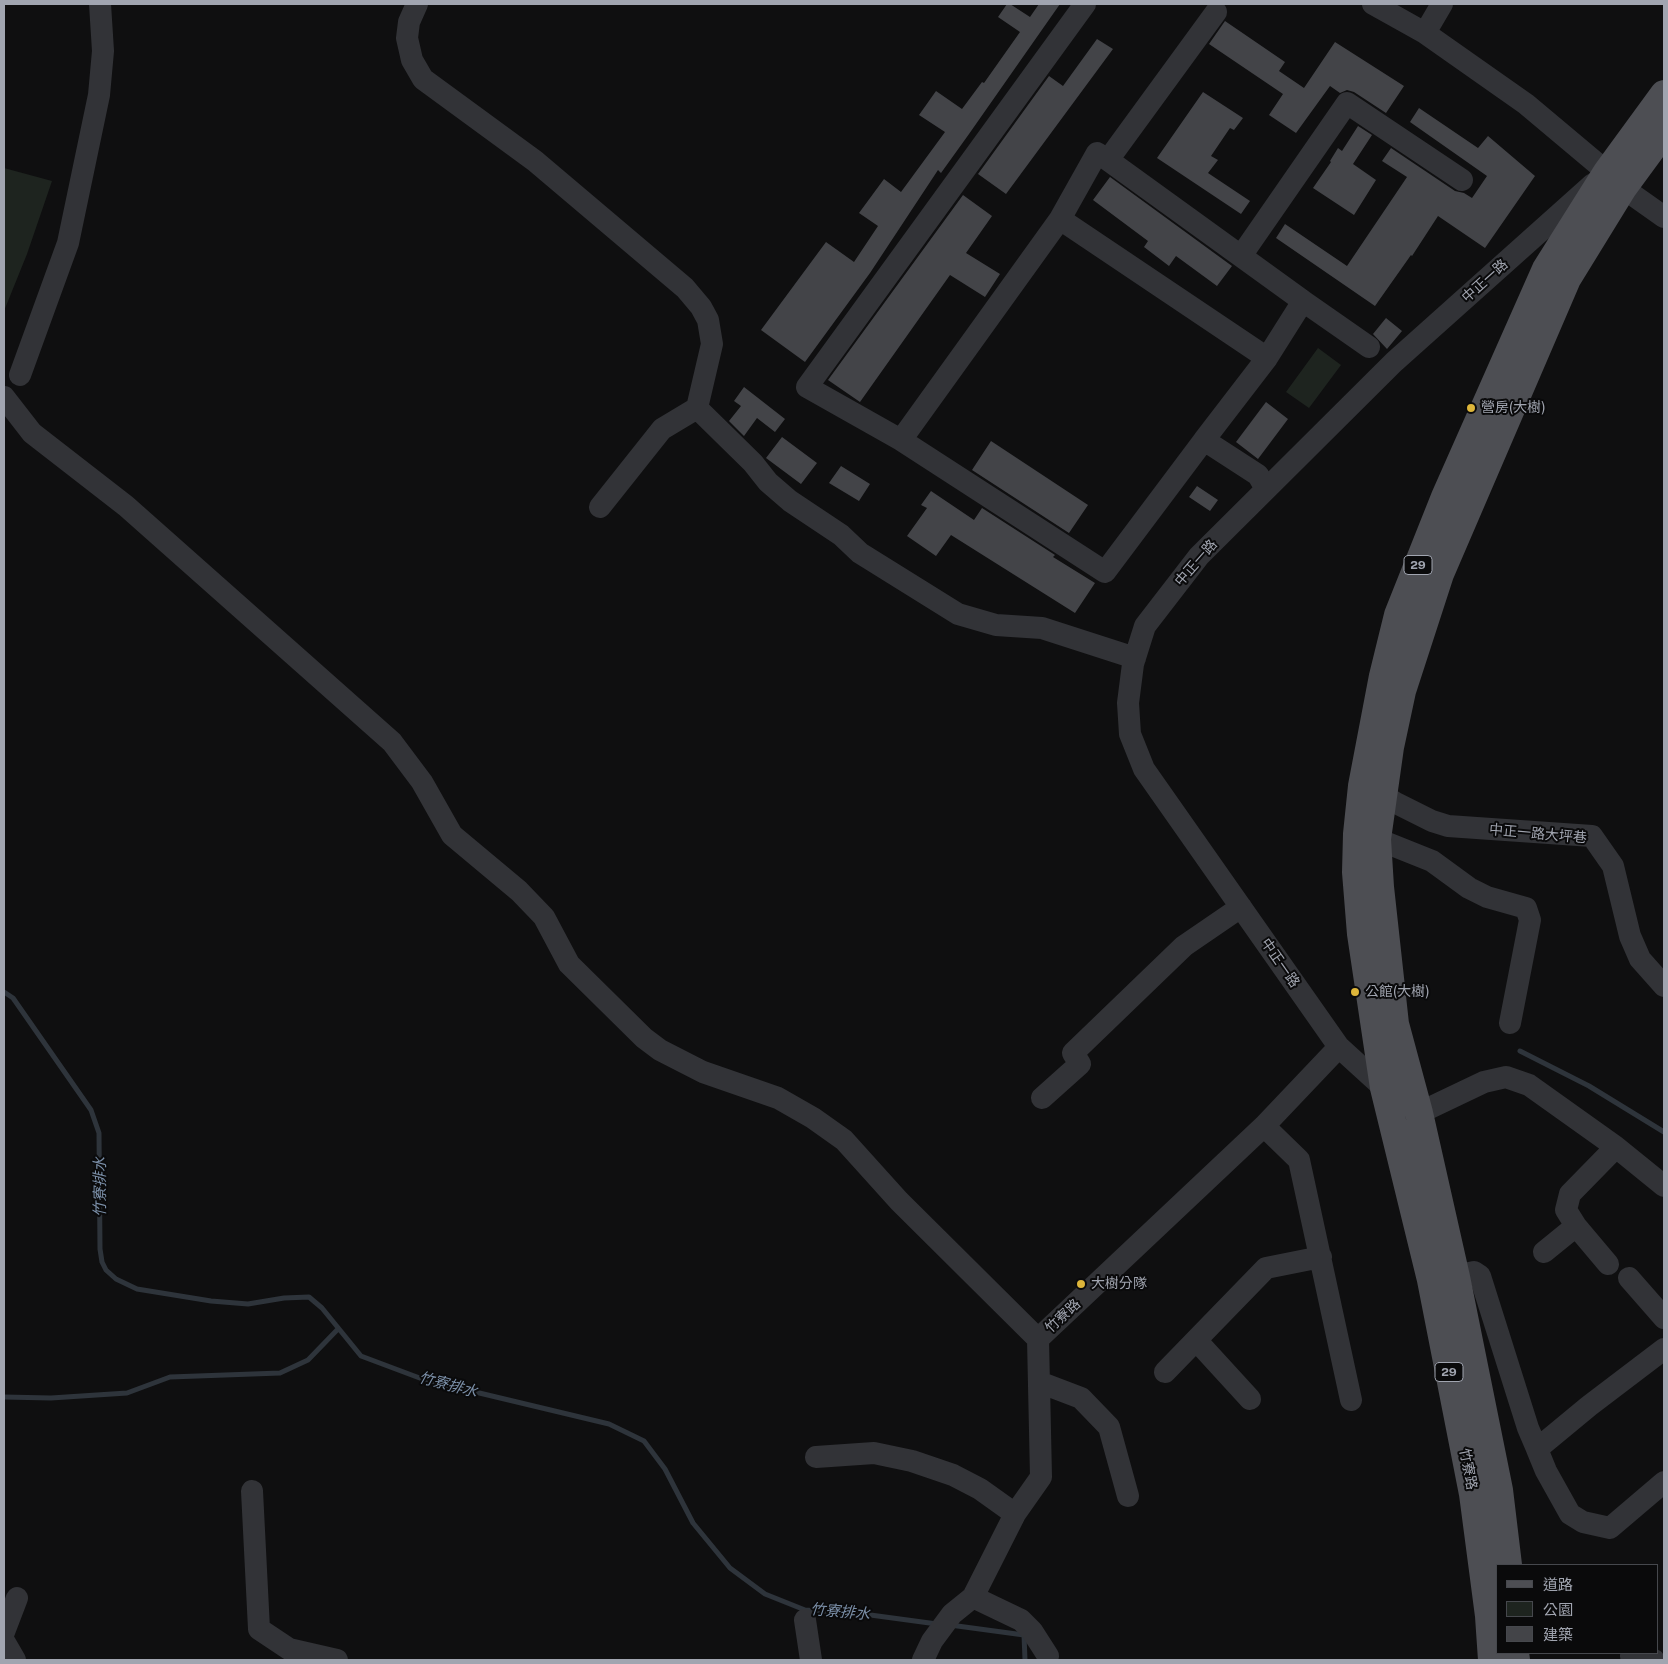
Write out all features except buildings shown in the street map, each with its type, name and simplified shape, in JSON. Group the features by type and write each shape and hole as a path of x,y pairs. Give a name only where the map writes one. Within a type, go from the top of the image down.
{"main road":[{"name":"中正一路","path":"1419,1113 1395,1024 1376,839 1390,747 1402,691 1440,574 1567,279 1615,180 1664,94"},
{"name":"中正一路","path":"1384,1088 1361,934 1356,872 1357,834 1362,786 1383,676 1398,615 1445,497 1546,270 1615,180 1664,132"},
{"name":"竹寮路","path":"1384,1088 1443,1278 1499,1490 1508,1564"},
{"name":"竹寮路","path":"1419,1113 1473,1494 1489,1616 1492,1660"}],"street":[{"path":"20,375 70,234 99,95 103,51 100,4"},
{"path":"417,4 409,22 406,38 412,60 423,79 535,161 685,288 701,307 708,320 712,344 696,408 662,429 600,507"},
{"path":"1085,4 807,387 901,440 1105,572 1267,358 1303,301"},
{"path":"1373,4 1425,33 1526,104 1615,180 1664,217"},
{"path":"1425,33 1442,4"},
{"path":"1108,160 1216,12"},
{"path":"1241,256 1347,103 1462,180"},
{"path":"901,440 1060,219 1097,153 1370,347"},
{"name":"中正一路","path":"1339,1047 1144,769 1130,734 1128,703 1135,658 1145,626 1199,556 1394,362 1615,180"},
{"path":"1060,219 1267,358"},
{"path":"4,397 32,433 126,506 392,742 422,782 452,835 519,892 544,917 569,964 644,1038 660,1050 703,1072 778,1098 813,1118 844,1140 899,1201 1038,1340"},
{"path":"696,408 753,463 768,482 790,501 841,535 860,553 958,614 996,625 1042,628 1135,658"},
{"path":"1204,440 1258,475 1266,490"},
{"name":"中正一路大坪巷","path":"1383,795 1432,821 1448,826 1592,836 1613,866 1630,936 1640,959 1664,986"},
{"path":"1376,839 1432,861 1469,888 1487,898 1505,901 1526,908 1530,920 1510,1023"},
{"path":"1042,1098 1080,1064 1073,1052 1184,946 1241,907"},
{"path":"1339,1047 1384,1088 1419,1113 1484,1082 1506,1077 1529,1085 1616,1147 1664,1186"},
{"name":"竹寮路","path":"923,1660 932,1641 952,1614 973,1597 1015,1514 1041,1477 1038,1340 1264,1126 1339,1047"},
{"path":"1264,1126 1299,1160 1351,1400"},
{"path":"1608,1264 1576,1226 1566,1210 1570,1194 1616,1147"},
{"path":"1544,1252 1576,1226"},
{"path":"1165,1372 1266,1268 1321,1257"},
{"path":"1443,1278 1474,1272 1480,1276 1528,1428 1546,1471 1570,1514 1583,1522 1610,1528 1664,1482"},
{"path":"1629,1278 1664,1318"},
{"path":"1196,1340 1250,1399"},
{"path":"1536,1448 1664,1349"},
{"path":"1039,1382 1081,1398 1109,1427 1128,1496"},
{"path":"816,1457 874,1453 912,1461 953,1475 980,1489 1015,1514"},
{"path":"252,1491 259,1629 289,1649 337,1660"},
{"path":"973,1597 1021,1620 1032,1630 1048,1656"},
{"path":"4,1632 17,1598"},
{"path":"805,1620 811,1660"},
{"path":"4,1641 15,1660"},
{"path":"1631,1656 1654,1660"}],"green space":[{"path":"4,168 52,181 27,254 4,311"},
{"path":"1318,348 1341,365 1309,408 1286,392"}],"waterway":[{"name":"竹寮排水","path":"4,992 13,998 91,1110 99,1133 100,1249 102,1262 106,1270 116,1279 137,1289 211,1301 248,1304 284,1298 309,1297 322,1308 361,1356 425,1380 609,1424 644,1441 665,1469 693,1523 730,1568 765,1594 805,1610 863,1614 937,1624"},
{"path":"1520,1051 1589,1086 1664,1132"},
{"path":"4,1397 51,1398 127,1393 170,1377 280,1373 308,1360 338,1329"},
{"name":"竹寮排水","path":"950,1625 1024,1635 1025,1660"}],"place":[{"name":"營房(大樹)","path":"1471,408"},
{"name":"公館(大樹)","path":"1355,992"},
{"name":"大樹分隊","path":"1081,1284"}]}
